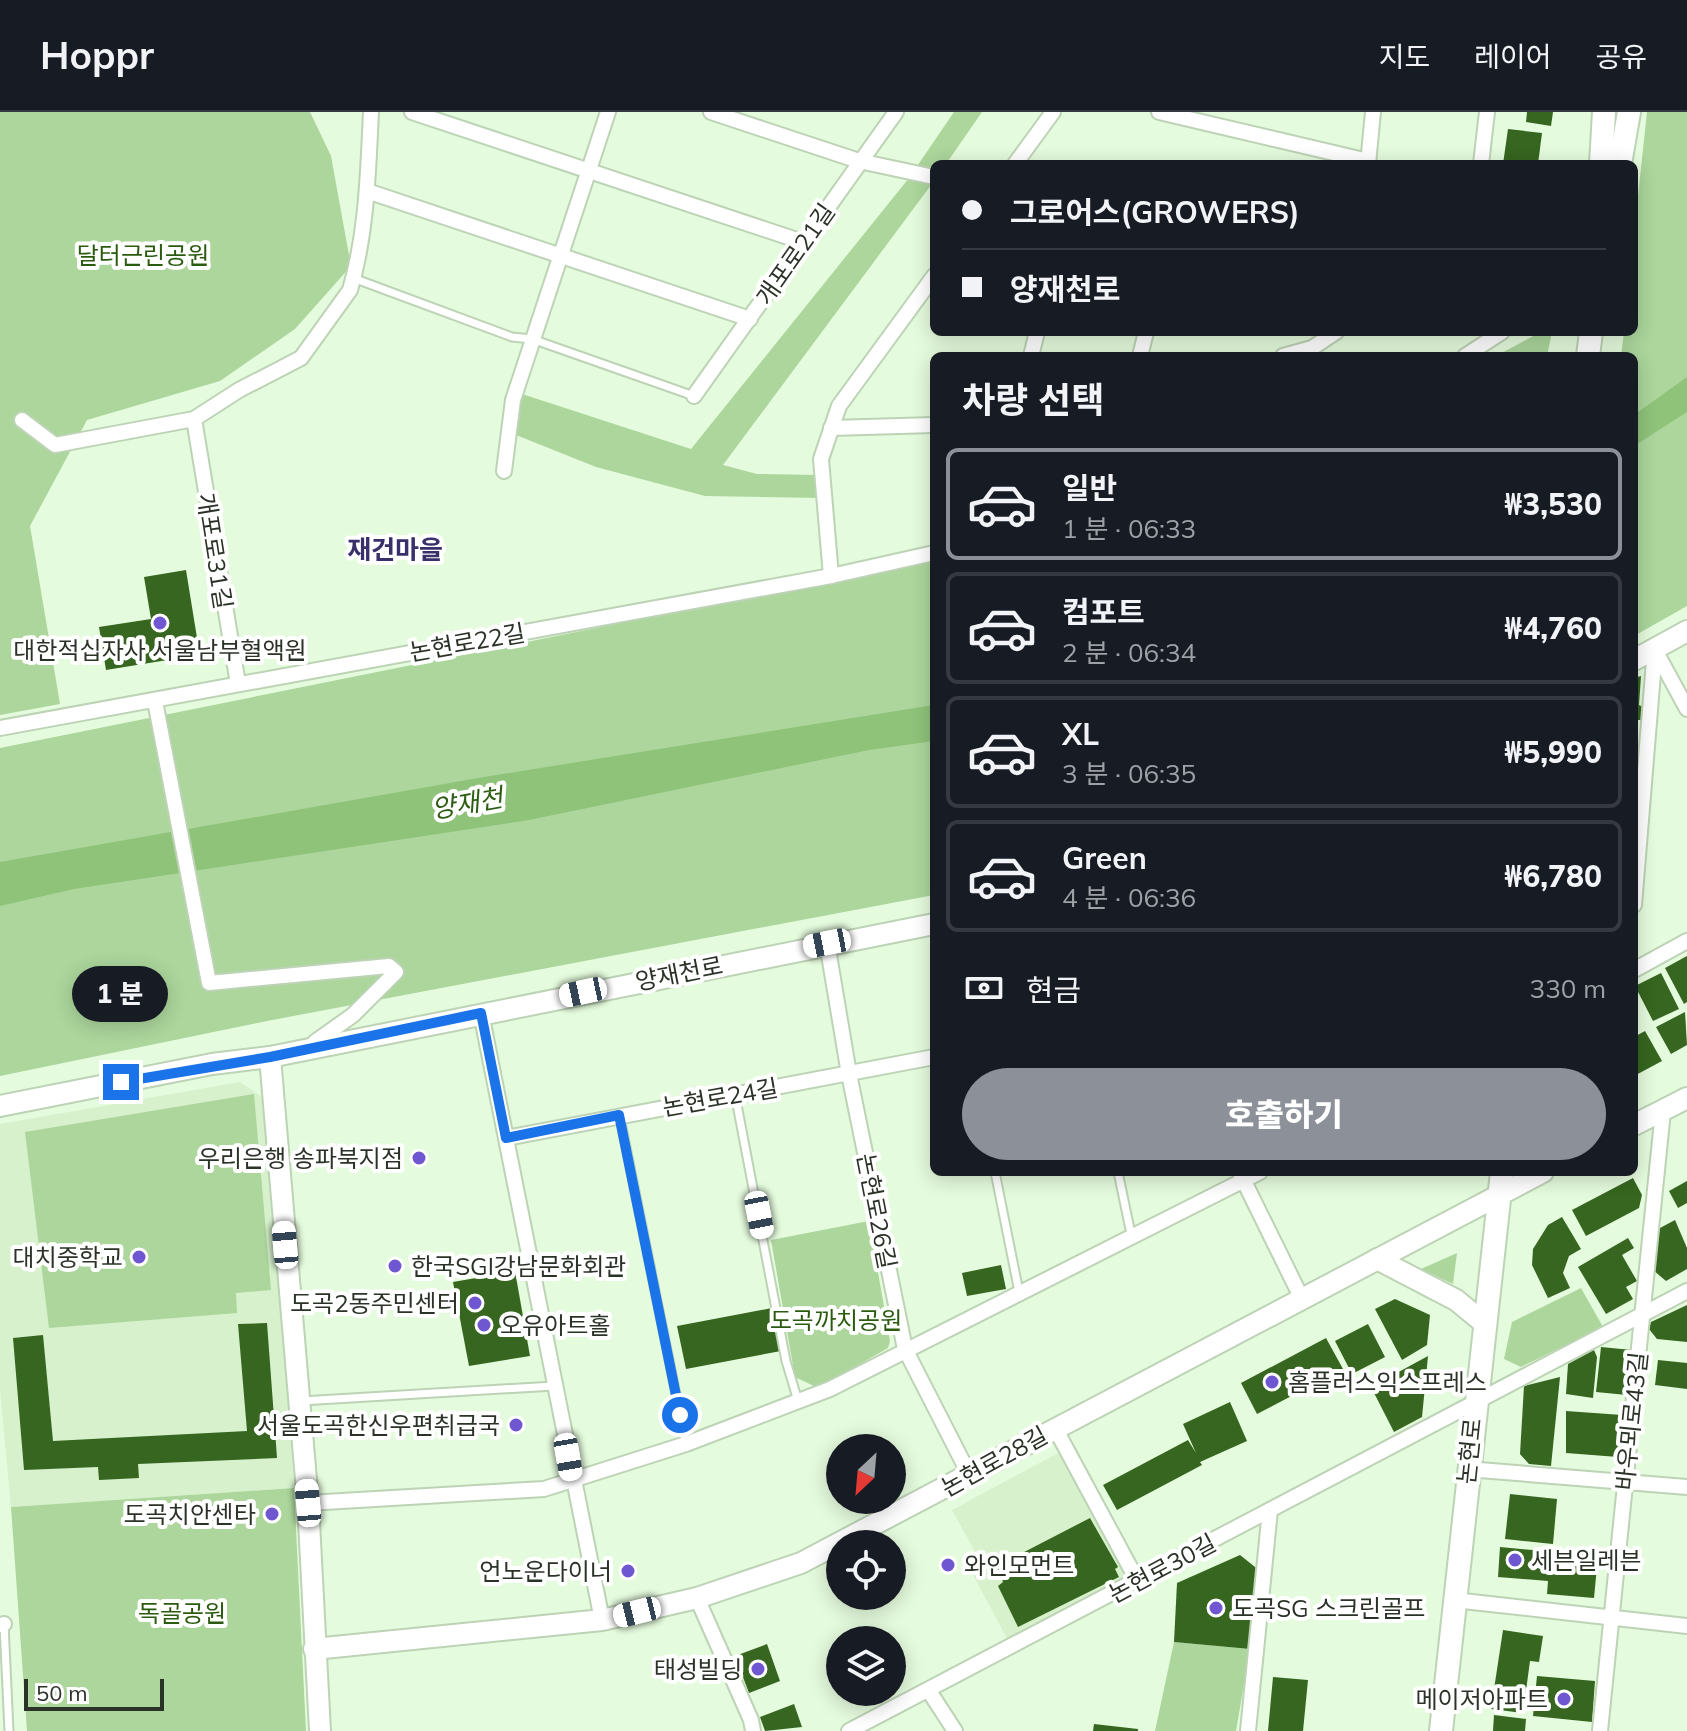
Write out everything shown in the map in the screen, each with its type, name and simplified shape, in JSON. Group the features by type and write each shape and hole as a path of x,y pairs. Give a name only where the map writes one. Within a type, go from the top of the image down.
{"main road":[{"path":"1601,160 1604,112"},
{"path":"1621,160 1629,112"},
{"name":"논현로","path":"1441,1731 1474,1403 1501,1183"}],"street":[{"path":"22,420 55,445 194,419 239,390 301,358 350,290 367,191 371,112"},
{"path":"412,112 803,242"},
{"path":"504,471 513,400 558,255 608,112"},
{"path":"711,112 859,161 930,176"},
{"name":"개포로21길","path":"694,396 896,112"},
{"path":"1018,160 1053,112"},
{"path":"1159,112 1360,160"},
{"path":"1368,160 1373,112"},
{"path":"1481,160 1487,112"},
{"path":"367,191 750,319"},
{"path":"831,576 821,459 831,428 839,406 930,281"},
{"path":"1298,352 1312,348 1330,336"},
{"path":"1471,352 1496,336"},
{"name":"개포로31길","path":"194,419 238,684"},
{"path":"831,428 930,425"},
{"name":"논현로22길","path":"0,728 831,576 930,554"},
{"path":"1638,658 1687,631"},
{"path":"1655,649 1687,709"},
{"path":"1638,856 1655,649"},
{"path":"155,701 209,983 389,966 396,972 353,1015 315,1042"},
{"name":"양재천로","path":"0,1106 212,1064 270,1057 930,925"},
{"path":"1638,968 1687,941"},
{"name":"논현로26길","path":"827,943 849,1074 905,1349 970,1476"},
{"path":"481,1013 602,1620"},
{"path":"270,1057 308,1503 320,1731"},
{"name":"논현로24길","path":"506,1138 930,1058"},
{"path":"1638,1123 1687,1098"},
{"name":"바우뫼로43길","path":"1600,1731 1663,1111"},
{"path":"308,1503 544,1489 686,1444 798,1403 1241,1176 1302,1299"},
{"name":"논현로28길","path":"314,1649 602,1620 697,1598 801,1563 1377,1259 1501,1183 1528,1176"},
{"path":"1377,1259 1456,1300 1484,1323"},
{"name":"논현로30길","path":"849,1731 1138,1582 1687,1291"},
{"path":"1055,1428 1138,1582"},
{"path":"1467,1469 1687,1487"},
{"path":"1248,1731 1270,1510"},
{"path":"697,1598 753,1731"},
{"path":"1454,1600 1687,1626"},
{"path":"929,1691 955,1731"}],"lane":[{"path":"353,278 512,337 532,339 694,396"},
{"path":"735,1094 786,1361 798,1403"},
{"path":"619,1115 686,1444"},
{"path":"996,1176 1019,1292"},
{"path":"1119,1176 1131,1234"},
{"path":"298,1401 554,1386"},
{"path":"2,1624 9,1731"}],"shaded area":[{"name":"대치중학교","path":"240,1082 268,1101 294,1488 11,1507 0,1390 0,1124"},
{"path":"1060,1452 1128,1578 1009,1642 972,1573 983,1566 952,1510"}],"green space":[{"name":"달터근린공원","path":"0,112 310,112 331,156 351,266 295,329 220,381 87,420 30,526 60,704 0,715"},
{"path":"954,112 982,112 949,160 930,160 930,186 723,465 757,474 817,475 822,498 705,496 596,467 516,435 522,394 691,449 909,178"},
{"path":"1647,112 1687,112 1687,606 1638,634 1638,352 1622,352 1624,336 1638,336 1638,196"},
{"path":"1534,336 1551,336 1548,352 1504,352"},
{"path":"930,561 930,896 267,1021 0,1076 0,748"},
{"path":"254,1094 271,1290 236,1293 237,1313 49,1328 25,1132"},
{"name":"도곡까치공원","path":"869,1221 890,1341 888,1348 818,1388 795,1377 771,1240"},
{"path":"1457,1253 1453,1284 1421,1269"},
{"path":"1581,1288 1603,1327 1521,1367 1504,1359 1512,1322"},
{"name":"독골공원","path":"294,1488 306,1731 27,1731 11,1507"},
{"path":"1174,1642 1250,1649 1236,1731 1155,1731"}],"water":[{"path":"1687,377 1687,412 1638,443 1638,412"},
{"name":"양재천","path":"930,706 930,742 869,750 529,820 74,889 0,906 0,862 484,777"}],"building":[{"path":"1527,112 1553,112 1551,126 1526,122"},
{"path":"1508,129 1542,133 1539,160 1504,160"},
{"name":"대한적십자사 서울남부혈액원","path":"186,570 198,644 194,652 186,657 106,670 99,627 151,619 144,577"},
{"path":"1641,676 1639,705 1645,708 1643,720 1638,720 1638,677"},
{"path":"1687,956 1687,1002 1684,1004 1665,968"},
{"path":"1661,973 1679,1009 1653,1021 1638,992 1638,984"},
{"path":"1685,1012 1687,1045 1671,1054 1656,1027"},
{"path":"1645,1031 1662,1061 1638,1074 1638,1035"},
{"path":"1633,1178 1642,1195 1639,1208 1586,1236 1572,1210"},
{"path":"1687,1181 1687,1203 1678,1208 1669,1191"},
{"path":"1562,1217 1581,1249 1569,1256 1563,1273 1570,1288 1548,1298 1532,1265 1533,1249 1548,1225"},
{"path":"1675,1220 1687,1248 1687,1269 1666,1281 1653,1270 1660,1228"},
{"path":"1628,1238 1634,1248 1622,1255 1637,1281 1626,1287 1633,1299 1606,1314 1578,1267"},
{"path":"1001,1265 1006,1289 967,1296 962,1273"},
{"path":"515,1271 530,1356 469,1366 453,1282"},
{"path":"1395,1299 1430,1315 1427,1345 1402,1360 1375,1309"},
{"path":"1687,1305 1687,1342 1657,1339 1649,1329 1651,1322"},
{"path":"772,1308 781,1351 686,1369 677,1326"},
{"path":"267,1323 277,1458 138,1464 139,1478 99,1480 98,1467 24,1470 13,1338 43,1335 53,1441 247,1431 238,1324"},
{"path":"1368,1324 1385,1357 1352,1374 1335,1341"},
{"path":"1326,1338 1343,1369 1257,1414 1241,1383"},
{"path":"1601,1347 1632,1350 1627,1395 1596,1392"},
{"path":"1594,1350 1597,1357 1593,1398 1566,1394 1568,1364"},
{"path":"1428,1356 1422,1417 1394,1432 1371,1387"},
{"path":"1658,1360 1687,1363 1687,1389 1655,1385"},
{"path":"1560,1377 1551,1466 1529,1464 1520,1454 1524,1386"},
{"path":"1230,1402 1247,1441 1200,1462 1202,1465 1117,1510 1103,1485 1188,1440 1196,1453 1183,1424"},
{"path":"1566,1411 1622,1415 1618,1457 1566,1453"},
{"path":"1510,1494 1557,1499 1553,1544 1505,1539"},
{"path":"1090,1518 1118,1567 1115,1569 1119,1577 1018,1627 998,1586 1003,1582 997,1566"},
{"path":"1500,1547 1598,1556 1594,1598 1547,1594 1548,1581 1498,1577"},
{"name":"도곡SG 스크린골프","path":"1240,1555 1260,1571 1250,1649 1174,1642 1177,1583"},
{"path":"1503,1630 1543,1636 1539,1662 1530,1661 1523,1713 1491,1709"},
{"name":"태성빌딩","path":"767,1644 780,1681 749,1693 735,1656"},
{"name":"메이저아파트","path":"1537,1676 1595,1681 1592,1722 1533,1716"},
{"path":"1273,1677 1308,1680 1303,1731 1268,1731"},
{"path":"794,1704 802,1727 765,1731 760,1717"},
{"path":"1494,1715 1526,1719 1525,1731 1493,1731"},
{"path":"1094,1724 1138,1729 1138,1731 1093,1731"}],"place":[{"name":"대한적십자사 서울남부혈액원","path":"160,623"},
{"name":"우리은행 송파북지점","path":"419,1158"},
{"name":"대치중학교","path":"139,1257"},
{"name":"한국SGI강남문화회관","path":"395,1266"},
{"name":"도곡2동주민센터","path":"475,1303"},
{"name":"오유아트홀","path":"484,1325"},
{"name":"홈플러스익스프레스","path":"1272,1382"},
{"name":"서울도곡한신우편취급국","path":"516,1425"},
{"name":"도곡치안센타","path":"272,1514"},
{"name":"세븐일레븐","path":"1515,1560"},
{"name":"와인모먼트","path":"948,1565"},
{"name":"언노운다이너","path":"628,1571"},
{"name":"도곡SG 스크린골프","path":"1216,1608"},
{"name":"태성빌딩","path":"758,1669"},
{"name":"메이저아파트","path":"1564,1699"}],"district":[{"name":"재건마을","path":"395,549"}],"route":[{"path":"121,1082 212,1064 270,1057 481,1013 506,1138 619,1115 680,1415"}]}
